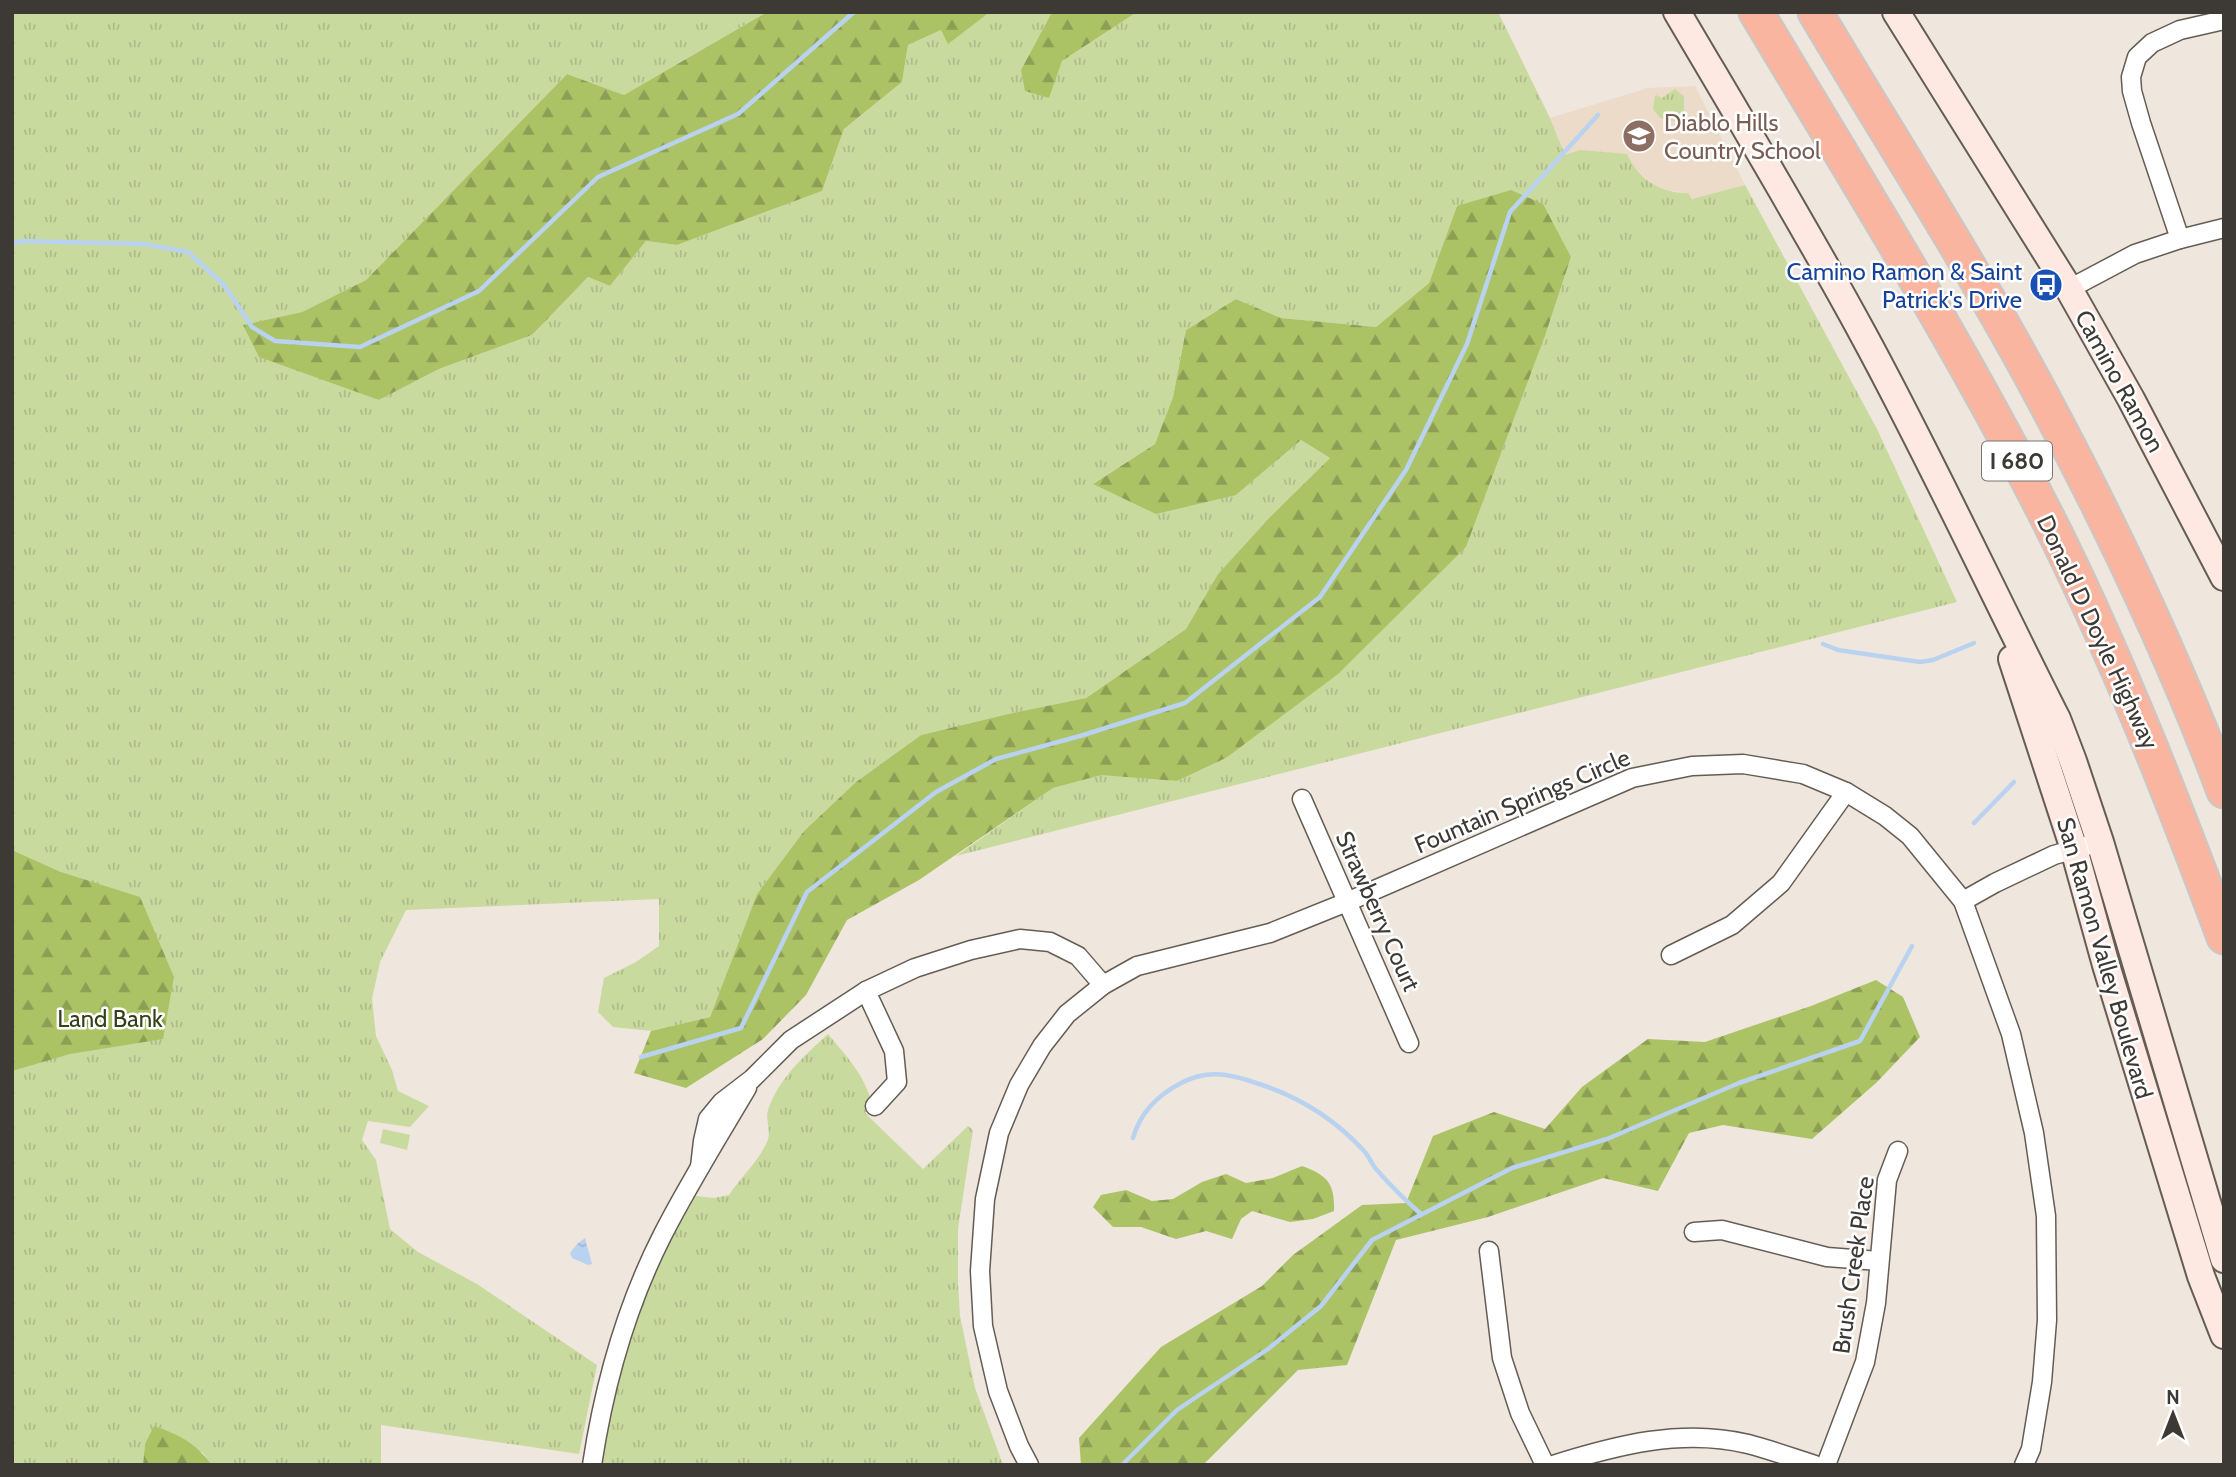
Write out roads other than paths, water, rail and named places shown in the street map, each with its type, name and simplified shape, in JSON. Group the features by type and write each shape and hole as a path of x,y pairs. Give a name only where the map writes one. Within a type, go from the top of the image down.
{"highway":[{"name":"Donald D Doyle Highway","path":"1756,12 1930,303 1994,416 2059,540 2113,656 2158,763 2224,937"},
{"name":"Donald D Doyle Highway","path":"1815,12 2041,395 2103,515 2154,625 2224,791"}],"main road":[{"name":"San Ramon Valley Boulevard","path":"1676,12 1761,153 1863,334 1933,467 2057,719 2100,842 2224,1259"},
{"name":"Camino Ramon","path":"1896,12 2069,289 2150,435 2224,577"},
{"name":"San Ramon Valley Boulevard","path":"1987,580 2074,849 2113,990 2212,1271 2224,1335"}],"street":[{"path":"2180,239 2141,123 2131,77 2137,58 2152,43 2180,30 2224,20"},
{"path":"2069,289 2135,254 2224,228"},
{"name":"Fountain Springs Circle","path":"1029,1465 998,1391 983,1326 980,1271 985,1199 999,1133 1019,1085 1042,1046 1067,1014 1103,985 1137,966 1270,933 1632,778 1692,766 1743,764 1803,774 1846,792 1885,816 1910,836 1963,901 2011,1034 2034,1133 2046,1216 2047,1320 2042,1382 2031,1449 2024,1465"},
{"path":"1671,955 1732,925 1781,883 1846,792"},
{"name":"Strawberry Court","path":"1301,799 1409,1044"},
{"path":"1963,901 2028,866 2054,855 2100,842"},
{"path":"592,1465 600,1414 626,1323 662,1238 700,1167 702,1141 708,1119 722,1102 752,1079 791,1040 866,991 926,964 971,950 1020,939 1050,942 1078,956 1103,985"},
{"path":"866,991 896,1057 897,1082 875,1107"},
{"name":"Brush Creek Place","path":"1826,1465 1865,1362 1876,1303 1887,1180 1898,1151"},
{"path":"1694,1232 1722,1230 1827,1257 1880,1261"},
{"path":"1489,1251 1502,1358 1520,1413 1545,1465"},
{"path":"1553,1465 1595,1451 1650,1439 1700,1437 1746,1444 1815,1465"}],"water":[{"path":"585,1238 592,1264 588,1265 572,1258 570,1253"}],"waterway":[{"path":"12,243 144,244 188,252 224,285 252,327 275,341 360,347 479,291 598,177 738,114 854,12"},
{"path":"641,1057 741,1028 807,892 936,792 996,759 1185,703 1320,597 1406,470 1467,344 1510,212 1598,115"},
{"path":"1823,644 1838,650 1920,662 1933,660 1974,643"},
{"path":"1974,823 2014,782"},
{"path":"1122,1465 1177,1410 1268,1349 1321,1306 1372,1240 1512,1168 1607,1139 1739,1083 1860,1041 1912,946"},
{"path":"1133,1138 1140,1121 1151,1106 1181,1083 1207,1075 1243,1079 1284,1093 1327,1118 1366,1153 1381,1175 1421,1214"}],"place":[{"name":"Diablo Hills Country School","path":"1639,136"},
{"name":"Camino Ramon & Saint Patrick's Drive","path":"2046,285"}],"park label":[{"name":"Land Bank","path":"110,1018"}]}
